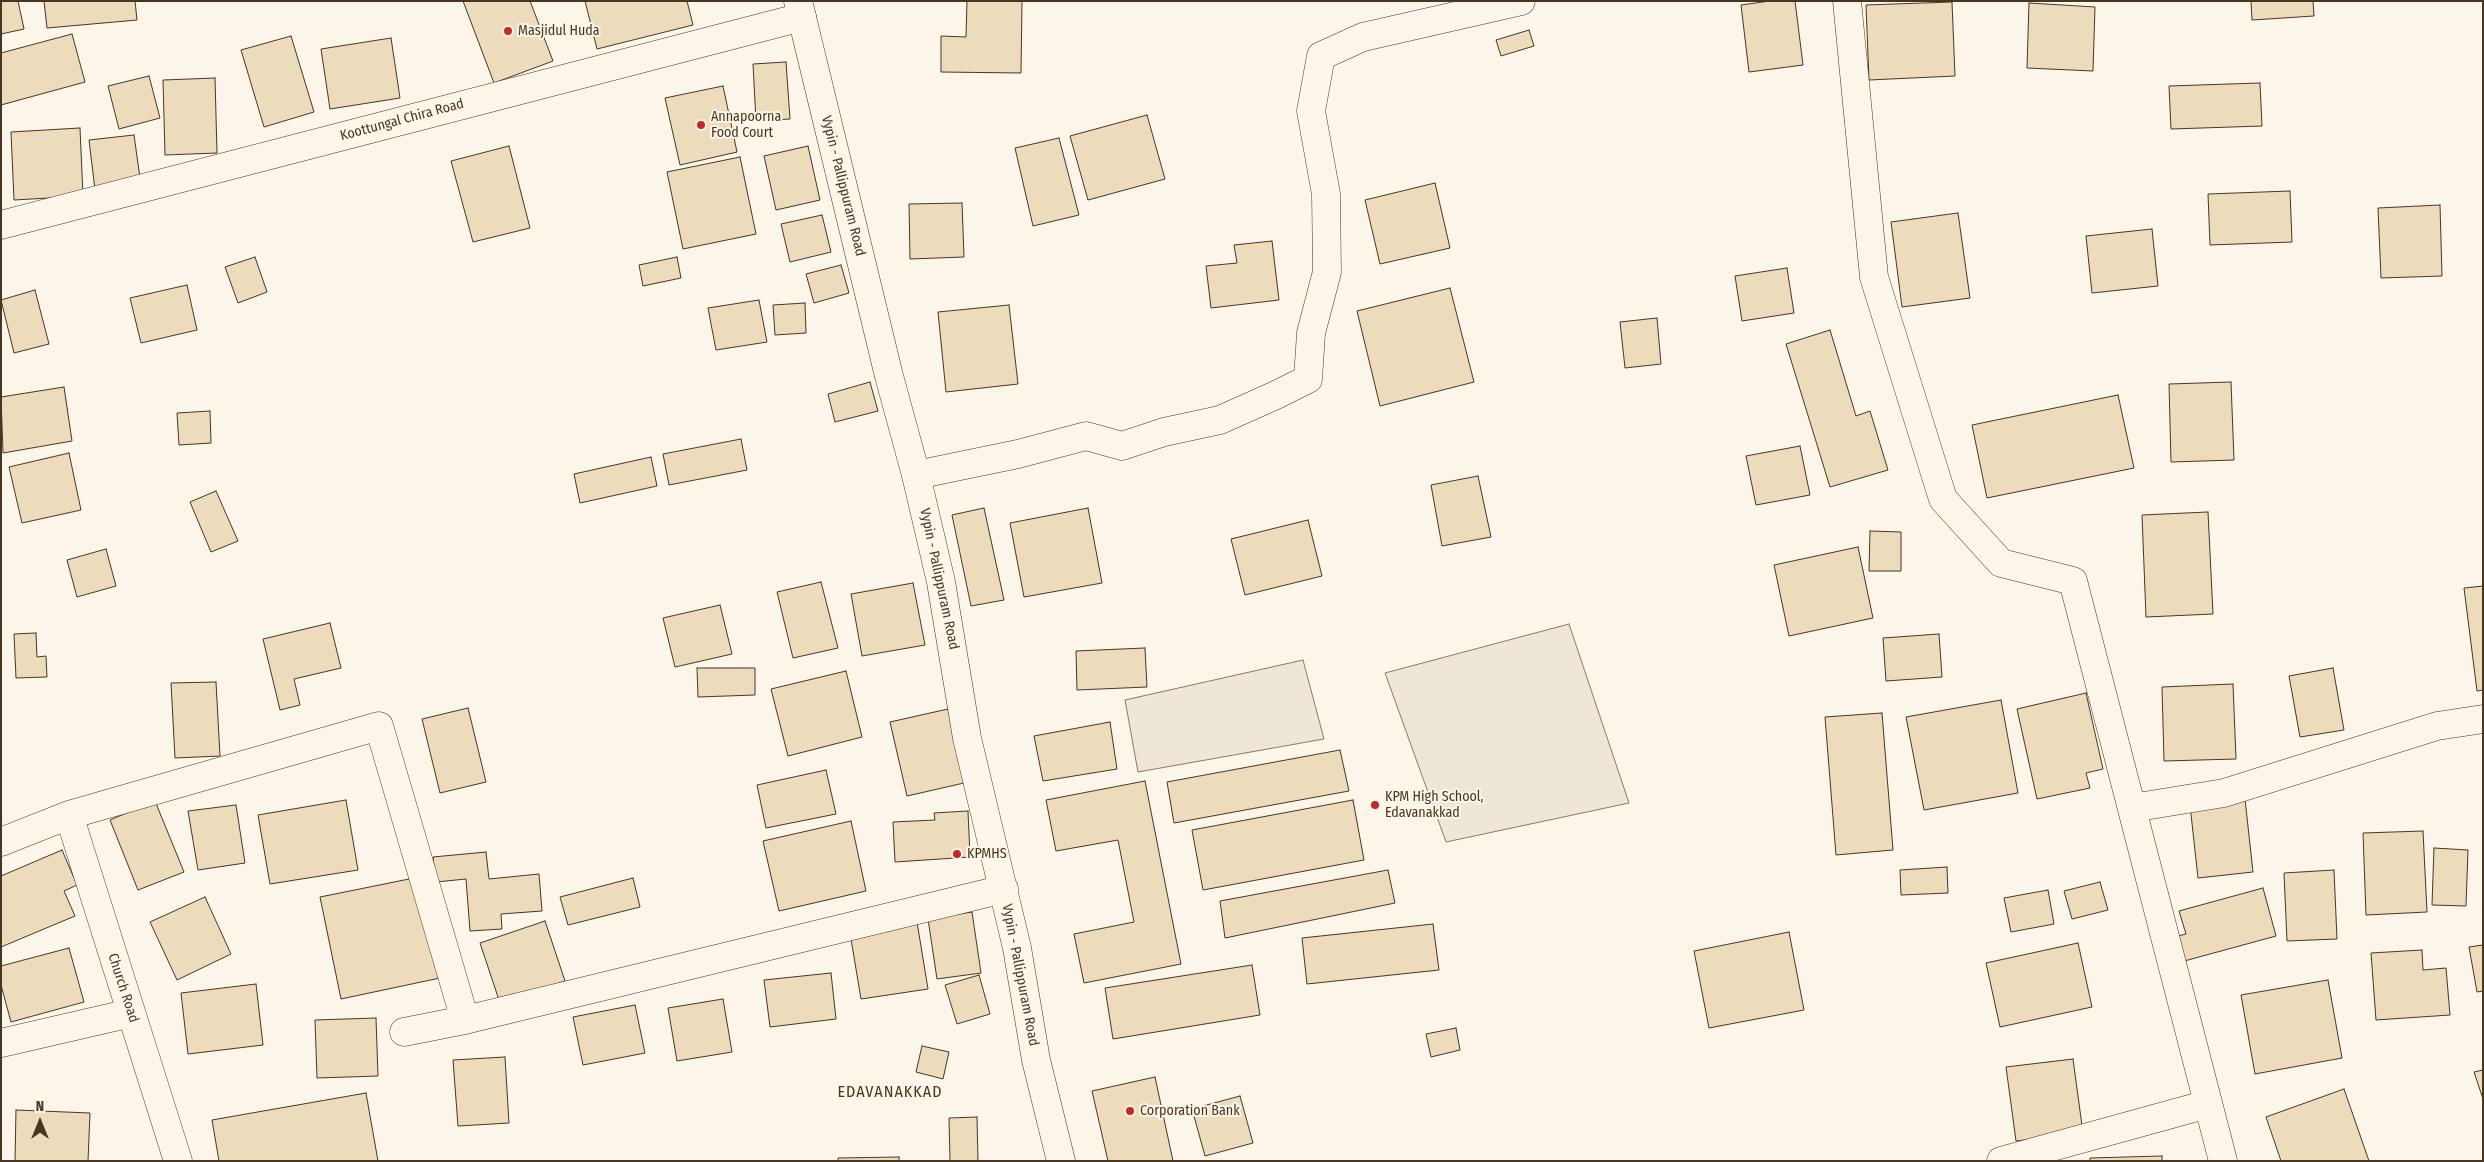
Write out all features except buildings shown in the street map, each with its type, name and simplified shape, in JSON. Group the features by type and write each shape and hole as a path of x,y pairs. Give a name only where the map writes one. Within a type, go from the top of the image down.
{"street":[{"path":"916,474 1018,454 1086,436 1122,446 1164,432 1220,420 1276,396 1308,378 1311,333 1327,272 1326,194 1311,111 1321,56 1363,37 1521,1"},
{"path":"1847,1 1874,277 1943,499 2001,563 2073,581 2223,1161"},
{"name":"Vypin - Pallippuram Road","path":"800,9 888,376 916,474 941,582 967,738 1004,889 1017,948 1036,1060 1061,1161"},
{"name":"Koottungal Chira Road","path":"1,225 800,9"},
{"path":"2132,808 2224,793 2437,726 2483,719"},
{"path":"1,842 68,815 379,726 465,1020"},
{"name":"Church Road","path":"68,815 178,1161"},
{"path":"404,1032 465,1020 1004,889"},
{"path":"1,1044 131,1013"},
{"path":"2001,1161 2208,1104"}],"shaded area":[{"path":"1569,624 1629,803 1446,842 1385,673"},
{"path":"1303,660 1324,739 1138,772 1125,700"}],"place":[{"name":"Masjidul Huda","path":"508,31"},
{"name":"Annapoorna Food Court","path":"701,125"},
{"name":"KPM High School, Edavanakkad","path":"1375,805"},
{"name":"KPMHS","path":"957,854"},
{"name":"Corporation Bank","path":"1130,1111"}],"district":[{"name":"EDAVANAKKAD","path":"890,1093"}]}
